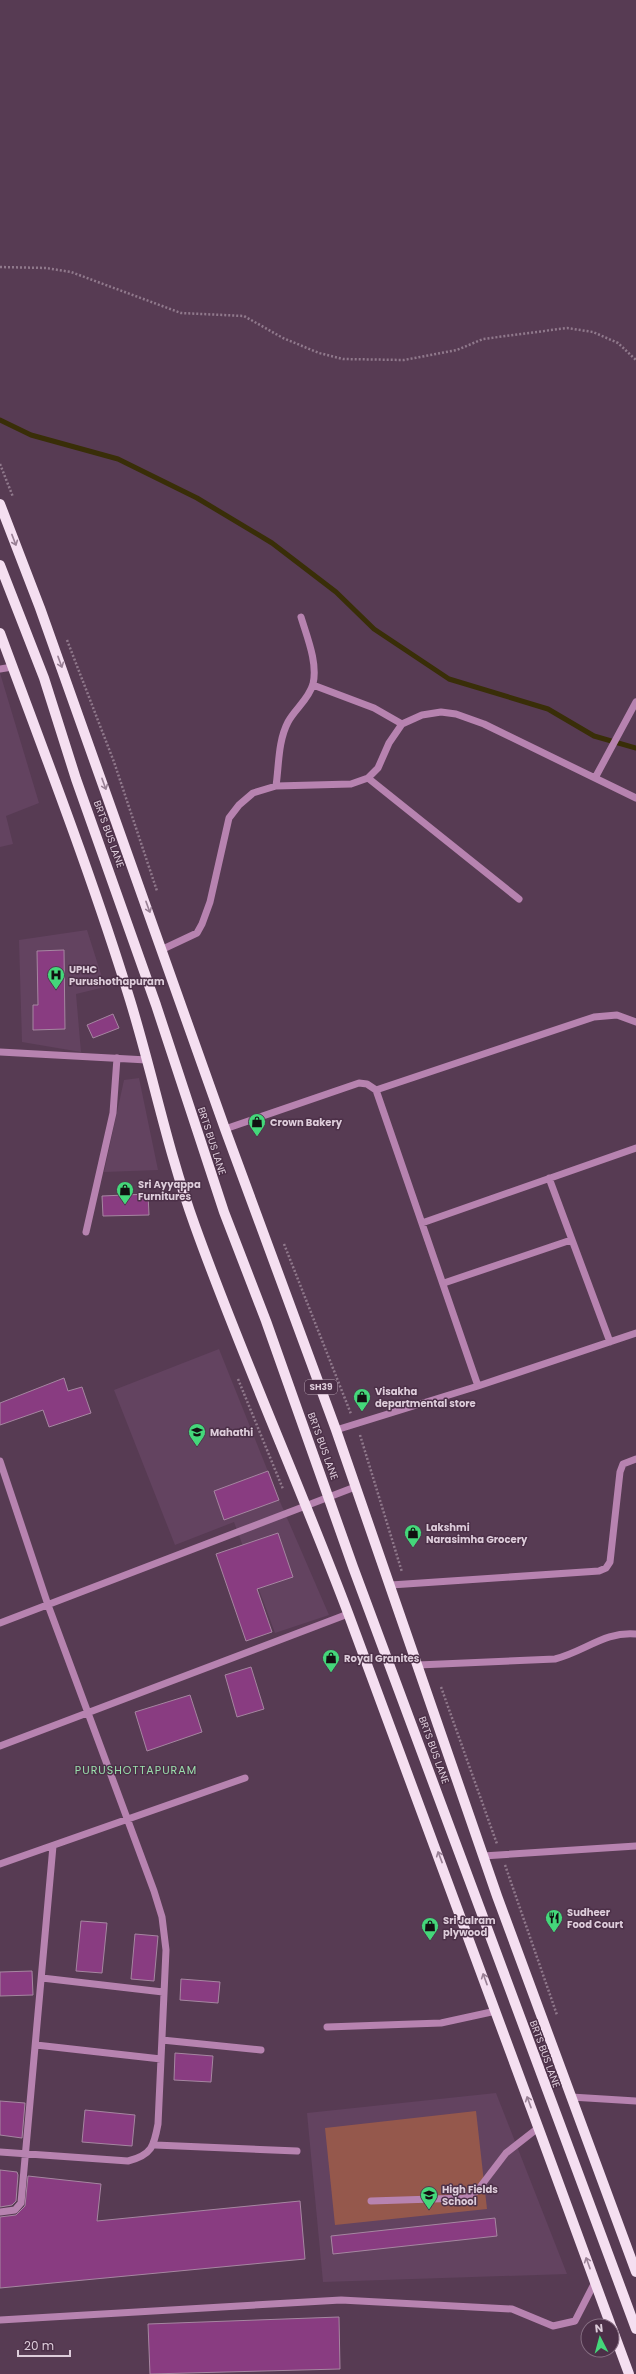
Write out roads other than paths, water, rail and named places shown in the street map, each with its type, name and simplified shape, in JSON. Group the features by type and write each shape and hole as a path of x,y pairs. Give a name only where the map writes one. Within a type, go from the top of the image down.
{"main road":[{"name":"SH39","path":"0,504 40,608 163,948 225,1128 336,1430 355,1488 391,1585 483,1856 636,2272"},
{"name":"BRTS BUS LANE","path":"0,565 44,678 76,779 156,1005 224,1212 266,1321 352,1567 636,2329"},
{"path":"0,634 65,808 129,996 173,1161 196,1229 268,1416 306,1505 348,1614 609,2318"},
{"path":"620,2349 629,2374"}],"street":[{"path":"276,786 281,741 288,723 306,698 313,685 315,671 301,617"},
{"path":"0,669 12,667"},
{"path":"313,685 374,708 402,724"},
{"path":"595,778 636,702"},
{"path":"163,948 197,933 202,924 210,902 229,818 239,804 254,793 276,786 351,784 368,778 378,768 389,743 402,724 422,715 441,712 456,714 484,724 636,798"},
{"path":"368,778 519,899"},
{"path":"376,1090 594,1017 617,1015 636,1022"},
{"path":"0,1052 147,1060"},
{"path":"86,1232 113,1113 117,1058"},
{"path":"225,1128 359,1083 367,1084 376,1090 444,1283 478,1386"},
{"path":"422,1223 636,1148"},
{"path":"549,1178 610,1342"},
{"path":"444,1283 571,1240"},
{"path":"336,1430 478,1386 636,1333"},
{"path":"391,1585 599,1571 606,1568 610,1562 620,1472 624,1464 636,1459"},
{"path":"0,1461 48,1605 89,1711 162,1917 166,1950 155,2145"},
{"path":"0,1623 306,1505 355,1488"},
{"path":"0,1746 348,1614"},
{"path":"418,1665 555,1659 568,1656 596,1641 622,1633 636,1634"},
{"path":"0,1864 245,1778"},
{"path":"0,2212 15,2210 21,2203 53,1846"},
{"path":"483,1856 636,1846"},
{"path":"42,1978 163,1992"},
{"path":"327,2027 441,2023 496,2011"},
{"path":"162,2040 261,2050"},
{"path":"36,2045 161,2059"},
{"path":"571,2097 636,2100"},
{"path":"371,2201 464,2198 477,2190 506,2153 538,2128"},
{"path":"0,2152 128,2160 141,2157 155,2145 297,2151"},
{"path":"0,2320 341,2300 512,2309 553,2326 575,2321 595,2282"}],"waterway":[{"path":"0,420 31,435 118,459 197,498 272,543 336,592 374,629 449,679 548,709 594,736 636,748"}],"place":[{"name":"UPHC Purushothapuram","path":"56,990"},
{"name":"Crown Bakery","path":"257,1137"},
{"name":"Sri Ayyappa Furnitures","path":"125,1205"},
{"name":"Visakha departmental store","path":"362,1412"},
{"name":"Mahathi","path":"197,1447"},
{"name":"Lakshmi Narasimha Grocery","path":"413,1548"},
{"name":"Royal Granites","path":"331,1673"},
{"name":"Sudheer Food Court","path":"554,1933"},
{"name":"Sri Jalram plywood","path":"430,1941"},
{"name":"High Fields School","path":"429,2210"}],"district":[{"name":"PURUSHOTTAPURAM","path":"136,1770"}]}
